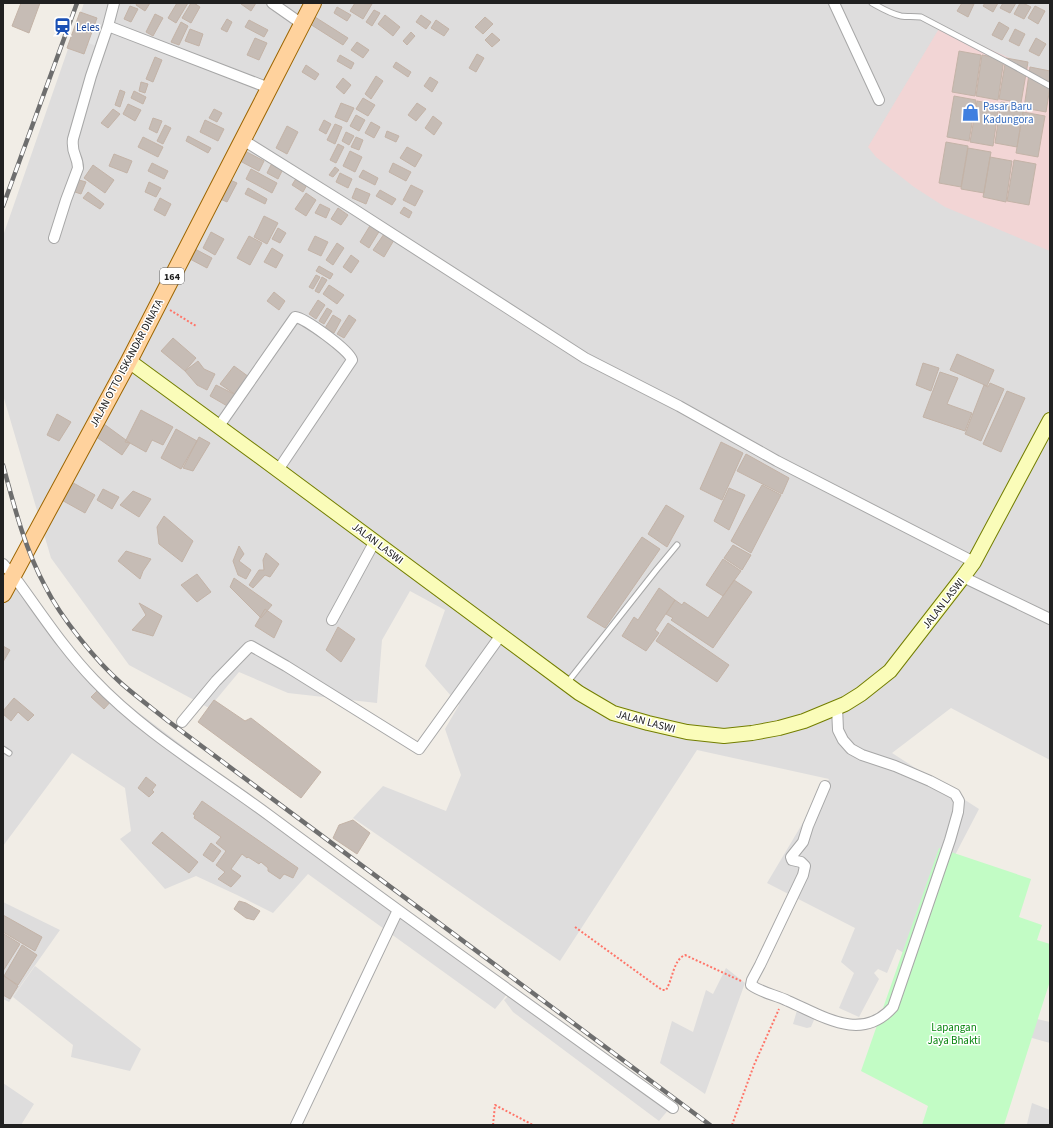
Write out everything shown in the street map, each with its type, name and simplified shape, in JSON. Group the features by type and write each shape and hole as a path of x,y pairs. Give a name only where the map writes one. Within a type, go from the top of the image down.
{"main road":[{"name":"JALAN OTTO ISKANDAR DINATA","path":"3,594 8,570 28,548 129,361 313,3"}],"street":[{"path":"54,238 78,168 78,162 73,154 73,139 114,3"},
{"path":"272,3 302,24"},
{"path":"834,3 879,100"},
{"path":"108,26 269,88"},
{"path":"243,140 359,212 585,358 679,406 777,461 974,562"},
{"path":"219,426 295,317 302,319 320,332 348,353 352,360 278,470"},
{"name":"JALAN LASWI","path":"129,361 375,541 579,693 613,713 687,732 724,736 779,728 804,721 845,704 861,694 890,671 974,562 1050,420"},
{"path":"332,620 375,541"},
{"path":"8,570 75,660 95,682 120,705 191,760 673,1108"},
{"path":"963,577 1050,619"},
{"path":"182,722 216,680 251,646 286,666 419,749 501,635"},
{"path":"825,786 808,826 804,842 791,857 792,860 801,862 805,866 803,875 752,980 751,985 756,989 784,999 839,1023 855,1026 873,1023 887,1014 893,1007 950,840 958,812 959,801 955,794 945,788 896,766 862,755 852,749 843,740 838,730 837,707"},
{"path":"296,1125 398,910"}],"lane":[{"path":"872,3 894,14 904,17 921,17 1050,86"},
{"path":"567,683 677,545"},
{"path":"3,749 10,753"}],"path":[{"path":"158,303 196,326"},
{"path":"575,927 662,990 666,990 669,985 680,956 685,955 751,985"},
{"path":"732,1125 754,1065 784,999"},
{"path":"493,1125 496,1105 533,1125"}],"shaded area":[{"path":"84,3 1050,3 1050,760 951,708 892,753 979,809 904,953 897,949 887,973 878,969 874,973 879,979 859,1017 839,1008 854,973 841,962 855,928 767,883 829,779 697,750 560,961 353,818 383,786 446,811 461,775 445,729 459,705 425,666 445,610 410,591 382,640 377,703 288,693 239,672 209,708 129,665 51,558 3,395 3,236"},
{"path":"89,23 105,29 99,47 83,41"},
{"name":"Pasar Baru Kadungora","path":"940,27 1050,76 1050,251 945,207 914,187 876,157 868,147"},
{"path":"3,567 98,682 509,992 495,1009 308,874 273,913 196,876 165,889 120,839 131,831 125,788 72,753 3,846"},
{"path":"3,902 60,930 9,1002 3,999"},
{"path":"35,966 141,1049 130,1071 71,1057 73,1045 13,997"},
{"path":"726,968 745,983 705,1094 660,1063 672,1021 693,1032 706,990 713,994"},
{"path":"512,992 669,1109 659,1121 513,1012 504,1000"},
{"path":"798,1007 816,1015 811,1027 807,1028 793,1024"},
{"path":"1020,1015 1050,1022 1050,1043 1014,1033"},
{"path":"3,1083 34,1104 21,1125 3,1125"},
{"path":"1032,1103 1050,1110 1050,1125 1027,1124"}],"green space":[{"name":"Lapangan Jaya Bhakti","path":"939,848 1031,879 1019,917 1042,925 1037,940 1050,944 1050,981 1004,1125 922,1125 928,1106 861,1071"}],"building":[{"path":"21,3 40,3 29,33 12,26"},
{"path":"137,3 150,3 145,11 136,5"},
{"path":"177,3 188,3 176,23 168,18"},
{"path":"191,3 194,3 200,7 191,23 182,18"},
{"path":"256,3 251,11 241,4"},
{"path":"355,3 372,4 363,19 350,11"},
{"path":"962,3 974,4 968,17 957,11"},
{"path":"985,3 998,3 993,12 983,6"},
{"path":"1003,3 1016,3 1010,13 1000,8"},
{"path":"1020,3 1031,7 1024,19 1014,14"},
{"path":"130,6 138,9 131,22 124,19"},
{"path":"1035,6 1045,11 1038,24 1028,18"},
{"path":"337,7 351,15 347,21 334,13"},
{"path":"374,10 380,13 372,26 366,22"},
{"path":"80,12 97,18 84,54 67,48"},
{"path":"155,14 163,18 153,36 146,32"},
{"path":"385,15 400,27 393,36 378,24"},
{"path":"421,15 431,22 426,29 416,22"},
{"path":"315,17 348,38 343,45 310,24"},
{"path":"485,17 493,24 483,34 475,27"},
{"path":"227,19 232,22 227,32 221,29"},
{"path":"249,20 268,30 264,37 245,27"},
{"path":"436,20 449,29 444,36 431,28"},
{"path":"181,22 188,26 179,45 171,42"},
{"path":"999,22 1009,28 1002,40 992,35"},
{"path":"190,29 203,34 199,46 185,41"},
{"path":"1015,29 1025,34 1019,46 1009,41"},
{"path":"411,32 415,36 407,45 403,41"},
{"path":"492,33 500,40 492,47 485,40"},
{"path":"255,38 267,43 259,60 247,55"},
{"path":"1036,38 1046,44 1039,56 1029,51"},
{"path":"357,42 369,50 363,58 351,50"},
{"path":"959,51 981,55 975,96 952,92"},
{"path":"477,54 484,58 476,72 469,68"},
{"path":"340,55 354,63 351,69 337,61"},
{"path":"982,55 1004,59 998,100 976,96"},
{"path":"155,57 162,60 153,82 146,79"},
{"path":"1006,58 1028,62 1021,103 999,99"},
{"path":"396,62 411,72 408,77 393,67"},
{"path":"306,65 319,74 315,80 302,72"},
{"path":"1030,67 1050,71 1050,87 1046,112 1024,108"},
{"path":"376,76 383,81 371,99 365,94"},
{"path":"430,77 438,82 432,92 424,86"},
{"path":"343,78 351,85 344,94 336,87"},
{"path":"141,82 148,84 145,93 139,91"},
{"path":"120,90 125,92 120,107 115,105"},
{"path":"134,91 146,97 143,104 131,98"},
{"path":"954,96 976,100 969,141 947,137"},
{"path":"363,98 375,105 368,116 356,109"},
{"path":"977,101 999,105 993,146 970,142"},
{"path":"1001,102 1024,106 1017,147 995,143"},
{"path":"341,103 354,108 347,122 335,117"},
{"path":"417,103 426,109 416,121 408,115"},
{"path":"128,104 141,110 135,121 123,114"},
{"path":"113,109 120,114 108,128 101,123"},
{"path":"214,109 222,113 217,122 209,118"},
{"path":"1023,112 1045,116 1038,157 1016,153"},
{"path":"356,115 365,120 359,131 350,126"},
{"path":"433,116 442,123 434,135 425,128"},
{"path":"153,118 162,121 157,133 149,129"},
{"path":"205,120 224,129 218,141 200,132"},
{"path":"324,120 331,124 326,134 319,130"},
{"path":"371,122 380,127 374,138 365,133"},
{"path":"335,124 342,127 335,144 327,140"},
{"path":"165,125 171,128 163,144 157,141"},
{"path":"287,126 298,132 287,154 276,148"},
{"path":"387,131 399,136 396,142 385,137"},
{"path":"346,132 354,136 349,145 342,141"},
{"path":"188,136 211,148 208,153 186,141"},
{"path":"143,137 163,147 158,157 138,147"},
{"path":"356,137 363,140 359,150 351,147"},
{"path":"946,142 968,146 961,187 939,183"},
{"path":"338,144 344,147 336,163 330,160"},
{"path":"407,147 422,155 415,167 400,158"},
{"path":"968,148 991,152 984,193 961,189"},
{"path":"245,151 264,161 259,171 240,161"},
{"path":"350,151 362,157 355,172 343,166"},
{"path":"114,154 132,161 127,173 109,166"},
{"path":"990,157 1012,161 1006,202 983,197"},
{"path":"1014,160 1036,164 1029,205 1007,201"},
{"path":"152,163 168,171 164,179 148,171"},
{"path":"272,163 283,169 278,179 267,173"},
{"path":"393,163 411,172 406,181 389,172"},
{"path":"93,165 114,180 105,193 84,178"},
{"path":"335,167 339,170 333,177 329,175"},
{"path":"251,169 277,183 272,193 246,179"},
{"path":"363,170 378,178 375,185 359,177"},
{"path":"340,173 352,179 348,188 336,182"},
{"path":"297,177 308,183 303,192 292,185"},
{"path":"228,179 237,183 227,202 218,198"},
{"path":"79,180 86,182 81,194 75,192"},
{"path":"149,182 161,188 156,197 145,192"},
{"path":"411,185 423,191 415,206 403,200"},
{"path":"248,188 267,199 265,204 245,194"},
{"path":"356,188 370,194 366,204 352,198"},
{"path":"380,190 396,199 392,205 376,196"},
{"path":"88,192 104,204 100,209 83,198"},
{"path":"306,193 316,200 306,216 295,209"},
{"path":"160,198 171,204 165,216 154,210"},
{"path":"320,204 330,209 326,218 315,213"},
{"path":"404,207 412,212 409,218 400,213"},
{"path":"338,208 348,215 341,225 331,219"},
{"path":"264,216 278,223 267,244 254,237"},
{"path":"371,224 380,230 369,248 360,242"},
{"path":"278,228 286,233 280,243 272,239"},
{"path":"211,232 224,239 215,255 203,248"},
{"path":"384,234 394,240 384,257 373,250"},
{"path":"249,236 262,243 250,265 237,258"},
{"path":"315,236 328,242 321,256 308,250"},
{"path":"337,243 344,248 333,265 326,260"},
{"path":"272,248 283,255 276,268 264,262"},
{"path":"195,249 212,258 207,268 190,259"},
{"path":"351,255 359,261 351,273 343,267"},
{"path":"319,266 333,274 330,279 316,271"},
{"path":"316,275 320,277 313,289 309,287"},
{"path":"322,277 327,280 319,293 315,291"},
{"path":"329,285 344,295 337,304 323,294"},
{"path":"274,292 285,301 279,310 267,301"},
{"path":"318,300 325,305 316,319 309,314"},
{"path":"327,308 332,311 324,324 319,321"},
{"path":"333,315 341,320 334,333 325,328"},
{"path":"349,315 356,320 344,338 337,334"},
{"path":"173,338 196,358 185,371 161,351"},
{"path":"957,354 994,370 987,386 950,370"},
{"path":"198,361 204,369 215,374 207,390 197,385 185,371"},
{"path":"923,363 939,368 931,391 916,385"},
{"path":"234,366 249,377 236,395 220,384"},
{"path":"940,372 958,378 947,404 972,413 965,431 923,417"},
{"path":"990,383 1004,389 981,441 965,434 984,385 988,387"},
{"path":"216,385 236,395 229,407 210,396"},
{"path":"1007,391 1025,398 1001,452 983,444"},
{"path":"141,410 173,427 163,445 152,440 146,452 130,443 125,442"},
{"path":"57,414 71,422 59,441 47,435"},
{"path":"104,424 130,443 122,455 95,436"},
{"path":"176,429 197,441 181,469 161,458"},
{"path":"199,437 210,443 193,471 183,468"},
{"path":"721,442 743,453 722,500 700,489"},
{"path":"746,454 789,478 782,494 737,471"},
{"path":"68,480 95,495 85,513 58,498"},
{"path":"762,485 781,495 751,553 731,541"},
{"path":"729,488 745,495 729,530 714,521"},
{"path":"103,489 119,497 112,509 97,500"},
{"path":"133,491 151,499 139,517 120,505"},
{"path":"666,505 684,516 667,547 648,534"},
{"path":"164,516 193,541 182,562 159,544 157,527"},
{"path":"642,537 660,549 605,628 587,617"},
{"path":"733,545 751,555 742,570 724,558"},
{"path":"239,546 244,554 239,561 251,570 246,579 238,575 233,561"},
{"path":"126,551 151,559 143,571 140,579 118,561"},
{"path":"266,553 279,564 270,577 265,575 253,588 249,585 259,570 264,570 263,560"},
{"path":"723,559 741,571 723,596 706,585"},
{"path":"197,574 211,592 197,602 181,585"},
{"path":"234,578 272,605 261,618 230,587"},
{"path":"734,580 752,592 713,648 671,620 673,618 666,614 675,600 682,605 684,602 708,618"},
{"path":"659,588 675,600 655,630 659,633 646,651 622,636 634,617 638,620"},
{"path":"139,603 162,616 153,636 132,630 146,615"},
{"path":"265,609 282,621 274,638 255,626"},
{"path":"668,623 729,665 717,682 656,641"},
{"path":"338,627 355,639 341,662 326,650"},
{"path":"3,646 10,650 3,662"},
{"path":"99,689 112,700 104,709 91,697"},
{"path":"14,698 34,715 28,721 18,712 11,721 3,714 3,711"},
{"path":"214,700 245,721 251,718 321,772 301,798 198,722"},
{"path":"146,777 156,785 152,790 154,792 149,797 138,788"},
{"path":"202,801 298,868 293,878 284,874 280,879 268,871 268,868 261,862 259,864 242,854 231,869 241,876 231,887 218,879 225,872 216,865 226,851 216,843 221,837 194,818 195,815 193,814"},
{"path":"353,820 370,833 357,854 333,838 339,825"},
{"path":"162,832 198,862 189,873 152,843"},
{"path":"211,843 221,851 213,862 203,855"},
{"path":"239,901 246,903 260,911 254,920 246,918 234,909"},
{"path":"3,915 42,937 35,951 3,932"},
{"path":"4,934 20,944 3,971 3,936"},
{"path":"22,945 37,955 18,985 4,976"},
{"path":"3,975 18,986 10,999 3,995"}],"railway":[{"path":"3,206 77,3"},
{"path":"3,465 26,542 45,586 60,612 90,651 122,684 168,721 710,1125"}],"place":[{"name":"Leles","path":"63,27"},
{"name":"Pasar Baru Kadungora","path":"970,112"}]}
